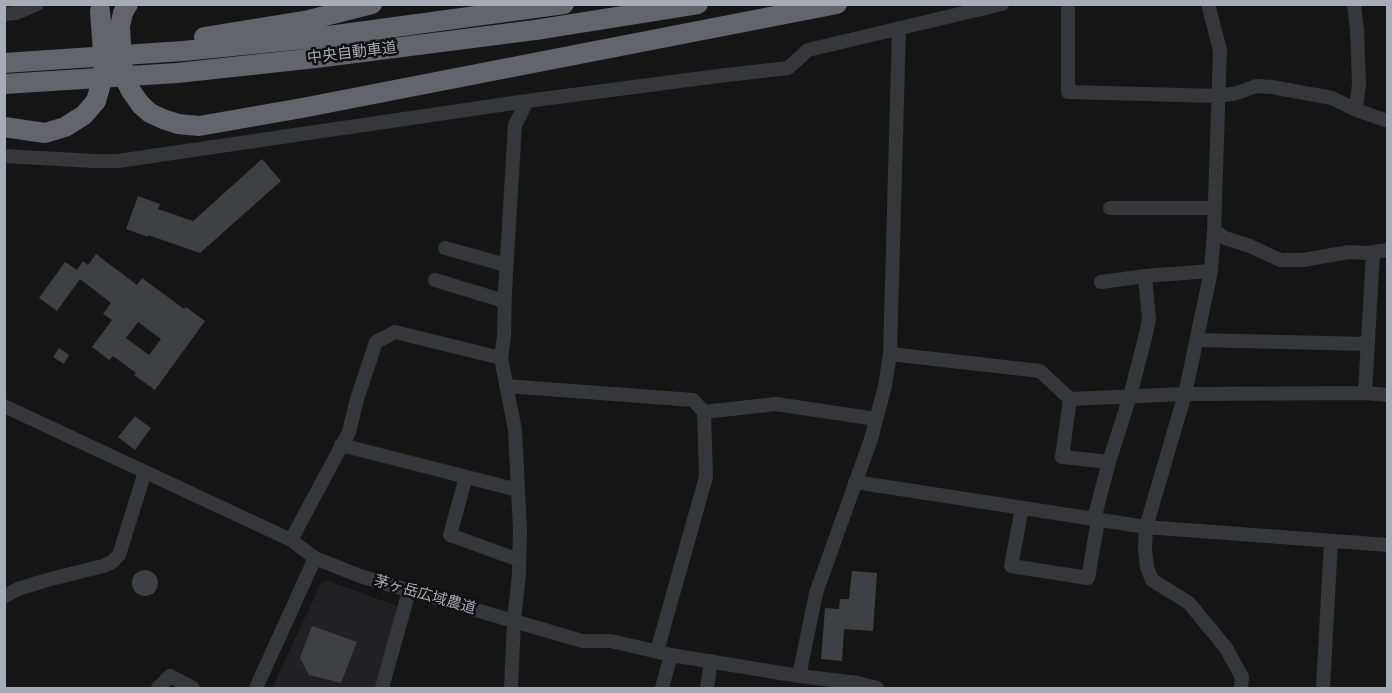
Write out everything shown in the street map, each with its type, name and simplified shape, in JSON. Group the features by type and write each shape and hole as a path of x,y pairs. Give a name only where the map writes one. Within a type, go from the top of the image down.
{"highway":[{"path":"128,4 120,26 122,64 131,91 150,113 178,124 199,126 837,4"},
{"path":"12,63 309,20 372,4"},
{"name":"中央自動車道","path":"12,63 183,51 314,38 564,4"},
{"name":"中央自動車道","path":"4,84 177,73 316,58 535,30 698,4"},
{"path":"4,127 45,132 65,127 84,115 96,101 104,66 100,8"}],"street":[{"path":"4,14 16,13 37,4"},
{"path":"4,156 118,161 527,101 788,68 808,50 1002,4"},
{"path":"1068,4 1068,92 1219,96 1237,93 1256,86 1272,87 1332,98 1356,110 1388,121"},
{"path":"1208,4 1220,50 1211,271 1185,393 1146,527 1145,549 1147,567 1152,580 1189,603 1226,648 1242,677 1240,688"},
{"path":"1353,4 1357,30 1359,83 1356,110"},
{"path":"801,680 816,593 871,439 885,386 890,354 899,28"},
{"path":"510,688 519,560 518,490 515,430 501,358 515,125 527,101"},
{"path":"1110,208 1215,208"},
{"path":"1214,230 1225,238 1250,246 1280,260 1303,260 1349,252 1373,253 1388,250"},
{"path":"445,248 506,265"},
{"path":"1365,393 1373,253"},
{"path":"1101,282 1211,271"},
{"path":"1022,508 1011,566 1088,578 1096,519 1109,462 1130,396 1149,319 1145,276"},
{"path":"435,280 504,301"},
{"path":"291,540 349,432 357,399 376,342 395,332 501,358"},
{"path":"1197,340 1368,344"},
{"path":"890,354 1040,371 1070,399 1185,393 1388,395"},
{"path":"506,386 693,400 704,412 706,477 657,651"},
{"path":"1070,399 1062,457 1109,462"},
{"path":"704,412 776,404 876,419"},
{"name":"茅ヶ岳広域農道","path":"4,406 291,540 315,558 360,576 582,641 611,641 801,680 858,683 877,688"},
{"path":"341,445 518,490"},
{"path":"4,597 18,589 112,562 119,555 145,472"},
{"path":"466,477 450,535 519,560"},
{"path":"855,482 1146,527 1388,545"},
{"path":"1323,688 1331,541"},
{"path":"256,688 315,558"},
{"path":"382,688 409,591"},
{"path":"662,688 671,655"},
{"path":"706,688 711,661"},
{"path":"158,688 170,676 194,688"}],"shaded area":[{"path":"328,581 400,607 377,688 272,688 321,583"}],"building":[{"path":"262,159 281,181 200,253 126,229 138,196 160,204 158,209 193,221"},
{"path":"96,254 137,285 142,278 184,309 186,307 205,321 155,390 113,356 109,360 92,347 112,320 103,314 111,303 80,279 57,311 39,298 65,262 77,270 83,261 88,265","holes":["138,322 161,339 149,355 126,338"]},
{"path":"59,348 69,355 64,364 53,357"},
{"path":"135,416 151,428 135,450 118,437"},
{"path":"145,570 154,574 158,583 154,592 145,596 136,592 132,583 136,574"},
{"path":"852,571 877,573 873,631 844,629 842,661 821,659 825,608 839,609 840,599 849,599"},
{"path":"312,626 357,642 341,683 309,675 300,658"}]}
